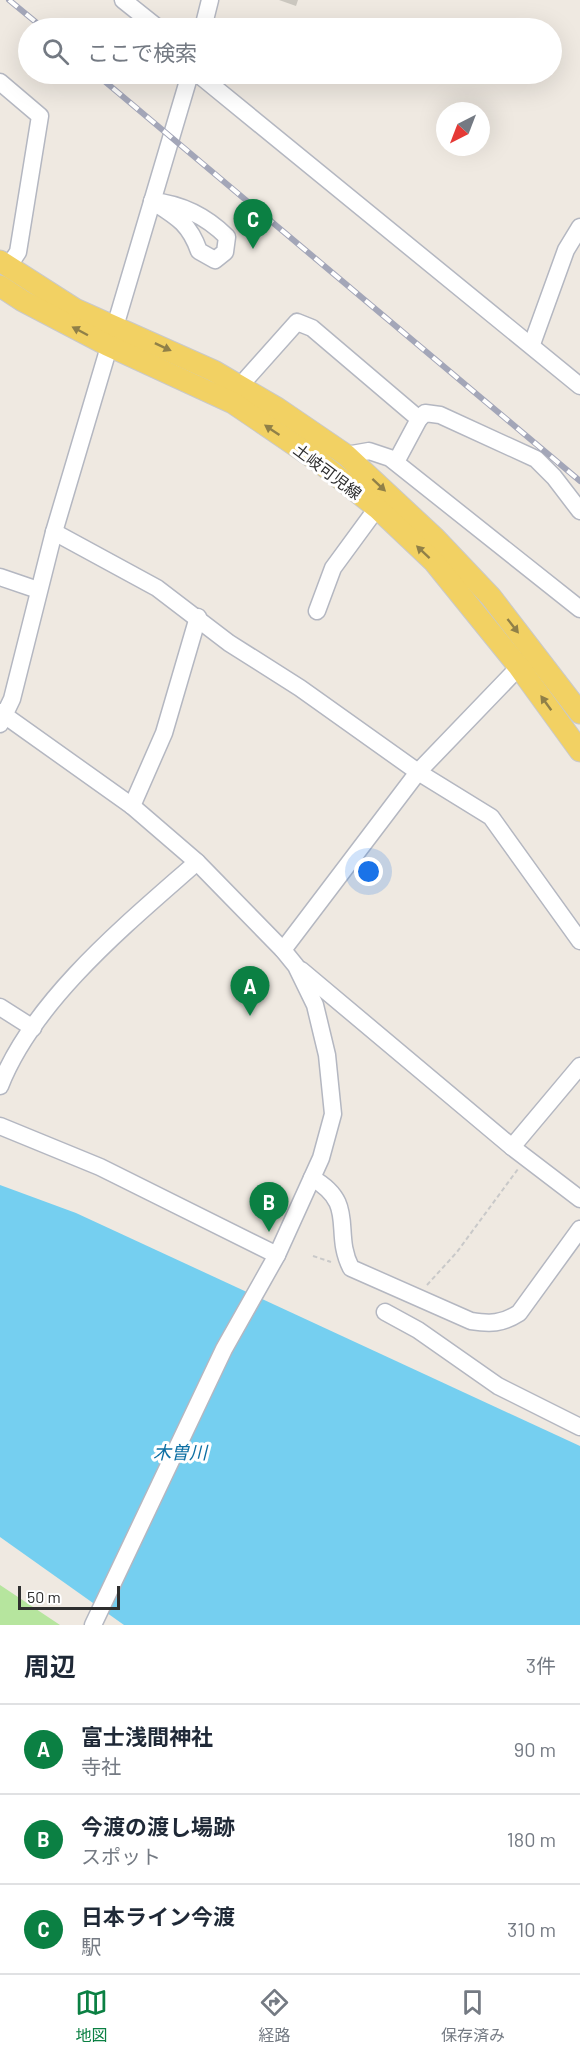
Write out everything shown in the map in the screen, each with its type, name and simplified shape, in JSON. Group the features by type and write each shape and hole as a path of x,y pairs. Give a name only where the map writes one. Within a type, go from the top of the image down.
{"main road":[{"name":"土岐可児線","path":"3,271 75,309 110,336 233,403 318,461 377,508 435,562 519,667 580,751"},
{"name":"土岐可児線","path":"110,336 148,340 244,388 346,455 435,538 491,597 580,713"}],"street":[{"path":"123,0 146,18"},
{"path":"205,18 210,0"},
{"path":"0,82 40,116 18,252 3,271"},
{"path":"187,84 110,336 2,717 132,806 197,862 296,966 512,1147 580,1198"},
{"path":"210,84 532,344 580,386"},
{"path":"152,201 178,204 213,223 227,237 225,252 214,260 199,251 194,237 183,221 152,201"},
{"path":"194,237 200,228 213,223"},
{"path":"532,344 566,250 580,227"},
{"path":"244,388 247,378 297,322 312,328 419,419"},
{"path":"396,462 419,419 425,413 440,415 536,459 554,477 580,511"},
{"path":"346,455 369,450 396,462 580,609"},
{"path":"317,611 333,568 377,508"},
{"path":"54,532 150,583 198,617 229,643 300,688 418,772 491,818 580,941"},
{"path":"0,577 38,590"},
{"path":"132,806 164,733 198,617"},
{"path":"283,950 418,772 519,667"},
{"path":"0,1086 8,1066 33,1028 108,942 197,862"},
{"path":"93,1625 224,1349 277,1255 321,1158 333,1114 327,1055 315,1005 296,966"},
{"path":"0,1007 33,1028"},
{"path":"512,1147 580,1066"},
{"path":"0,1126 100,1167 277,1255"},
{"path":"312,1178 337,1200 342,1212 343,1253 351,1268 471,1321 491,1324 508,1320 519,1313 580,1229"},
{"path":"385,1312 418,1330 498,1386 580,1427"}],"path":[{"path":"414,1296 457,1252 526,1157"}],"green space":[{"path":"0,1585 60,1625 0,1625"}],"water":[{"name":"木曽川","path":"0,1185 76,1213 580,1446 580,1625 124,1625 0,1537"}],"building":[{"path":"279,0 298,0 296,6"}],"railway":[{"path":"9,0 31,18"},
{"path":"108,84 580,481"}],"place":[{"name":"日本ライン今渡","path":"253,249"},
{"name":"富士浅間神社","path":"250,1016"},
{"name":"今渡の渡し場跡","path":"269,1232"}]}
